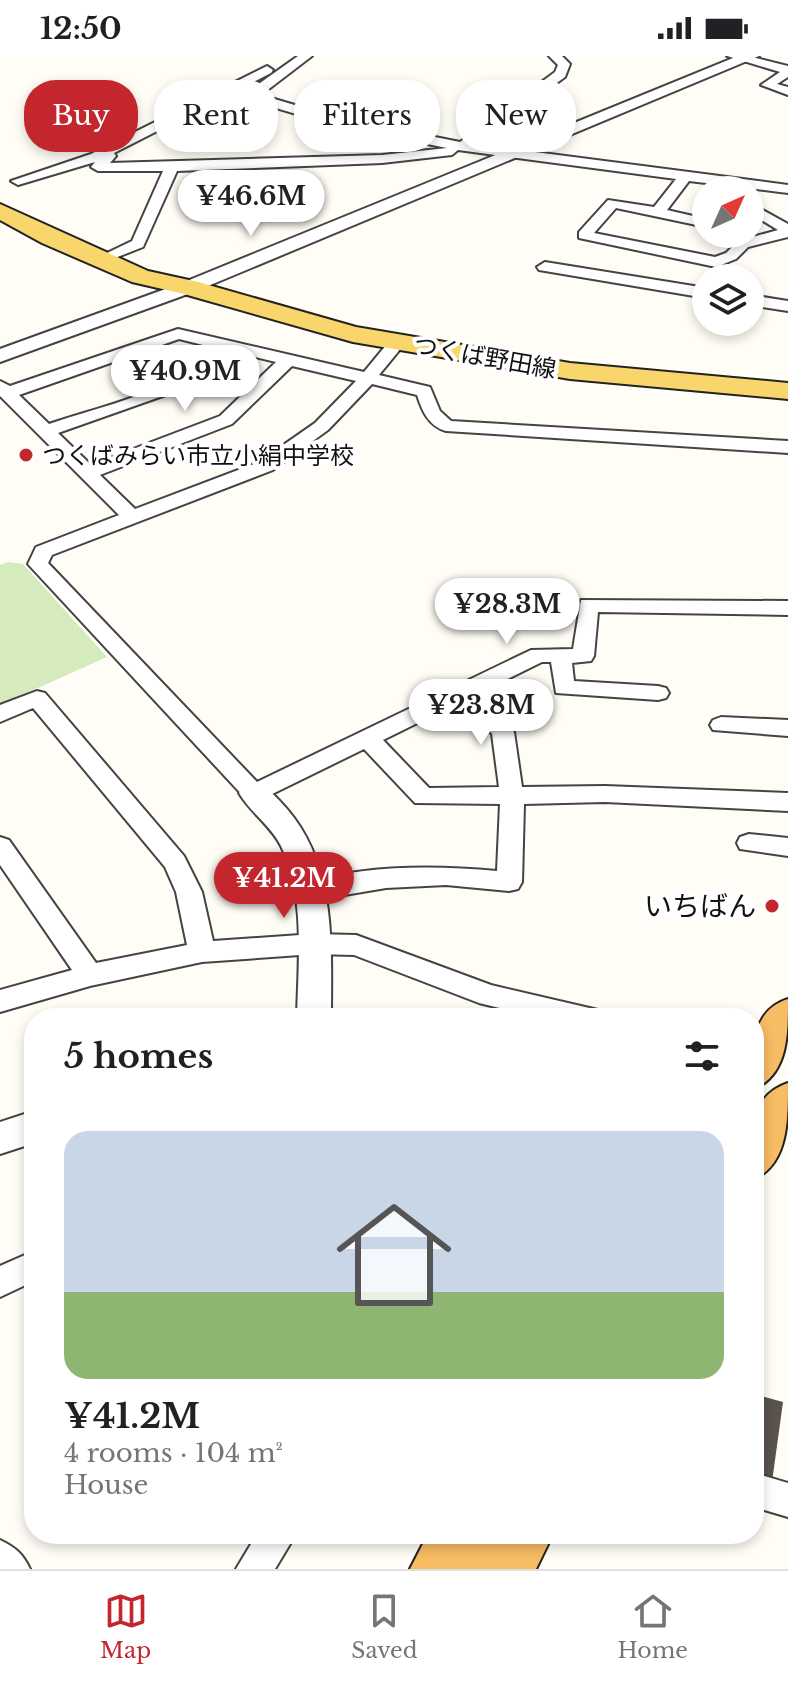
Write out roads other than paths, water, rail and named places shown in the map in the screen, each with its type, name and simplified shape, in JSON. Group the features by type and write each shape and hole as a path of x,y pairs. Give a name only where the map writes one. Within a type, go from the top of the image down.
{"highway":[{"path":"764,1054 788,1017"},
{"path":"764,1142 788,1103"},
{"path":"440,1569 455,1544"},
{"path":"503,1569 518,1544"}],"main road":[{"name":"つくば野田線","path":"9,188 115,253 189,287"},
{"name":"つくば野田線","path":"0,211 93,258 141,277 189,287 314,324 398,342 570,371 788,391"}],"street":[{"path":"138,136 294,56"},
{"path":"306,56 251,96 333,121 456,145"},
{"path":"553,80 561,74 564,64 555,56"},
{"path":"0,356 189,287 742,57 788,71"},
{"path":"788,71 767,85 788,91"},
{"path":"113,152 98,167 172,167 207,162 357,161 456,148"},
{"path":"9,188 105,152"},
{"path":"499,152 788,189"},
{"path":"115,253 138,244 172,167"},
{"path":"686,175 692,178"},
{"path":"658,212 686,175"},
{"path":"692,220 613,203 584,235 716,262 731,256 739,248"},
{"path":"764,216 788,231"},
{"path":"764,238 788,231"},
{"path":"545,267 692,291"},
{"path":"764,302 788,306"},
{"path":"132,517 3,389 178,334 424,391 432,413 446,426 788,447"},
{"path":"314,1008 314,944 309,891 299,850 281,822 38,564 43,551 266,466 296,450 331,421 398,342"},
{"path":"46,431 185,382 207,368 226,345"},
{"path":"88,473 226,420 287,361"},
{"path":"254,793 539,655 583,656 588,605 788,608"},
{"path":"561,656 564,688 658,693"},
{"path":"309,891 446,876 509,882 512,797 503,732 465,691"},
{"path":"0,714 37,698 47,709 175,862 189,892 202,952"},
{"path":"721,725 788,728"},
{"path":"368,739 423,797 605,794 788,802"},
{"path":"749,843 788,847"},
{"path":"0,846 90,975"},
{"path":"0,1001 90,975 202,952 314,944 356,945 488,995 545,1008"},
{"path":"0,1138 24,1130"},
{"path":"0,1282 24,1270"},
{"path":"764,1493 788,1500"},
{"path":"254,1569 271,1544"},
{"path":"0,1558 12,1569"}],"place":[{"name":"つくばみらい市立小絹中学校","path":"26,455"},
{"name":"いちばん","path":"772,906"}]}
